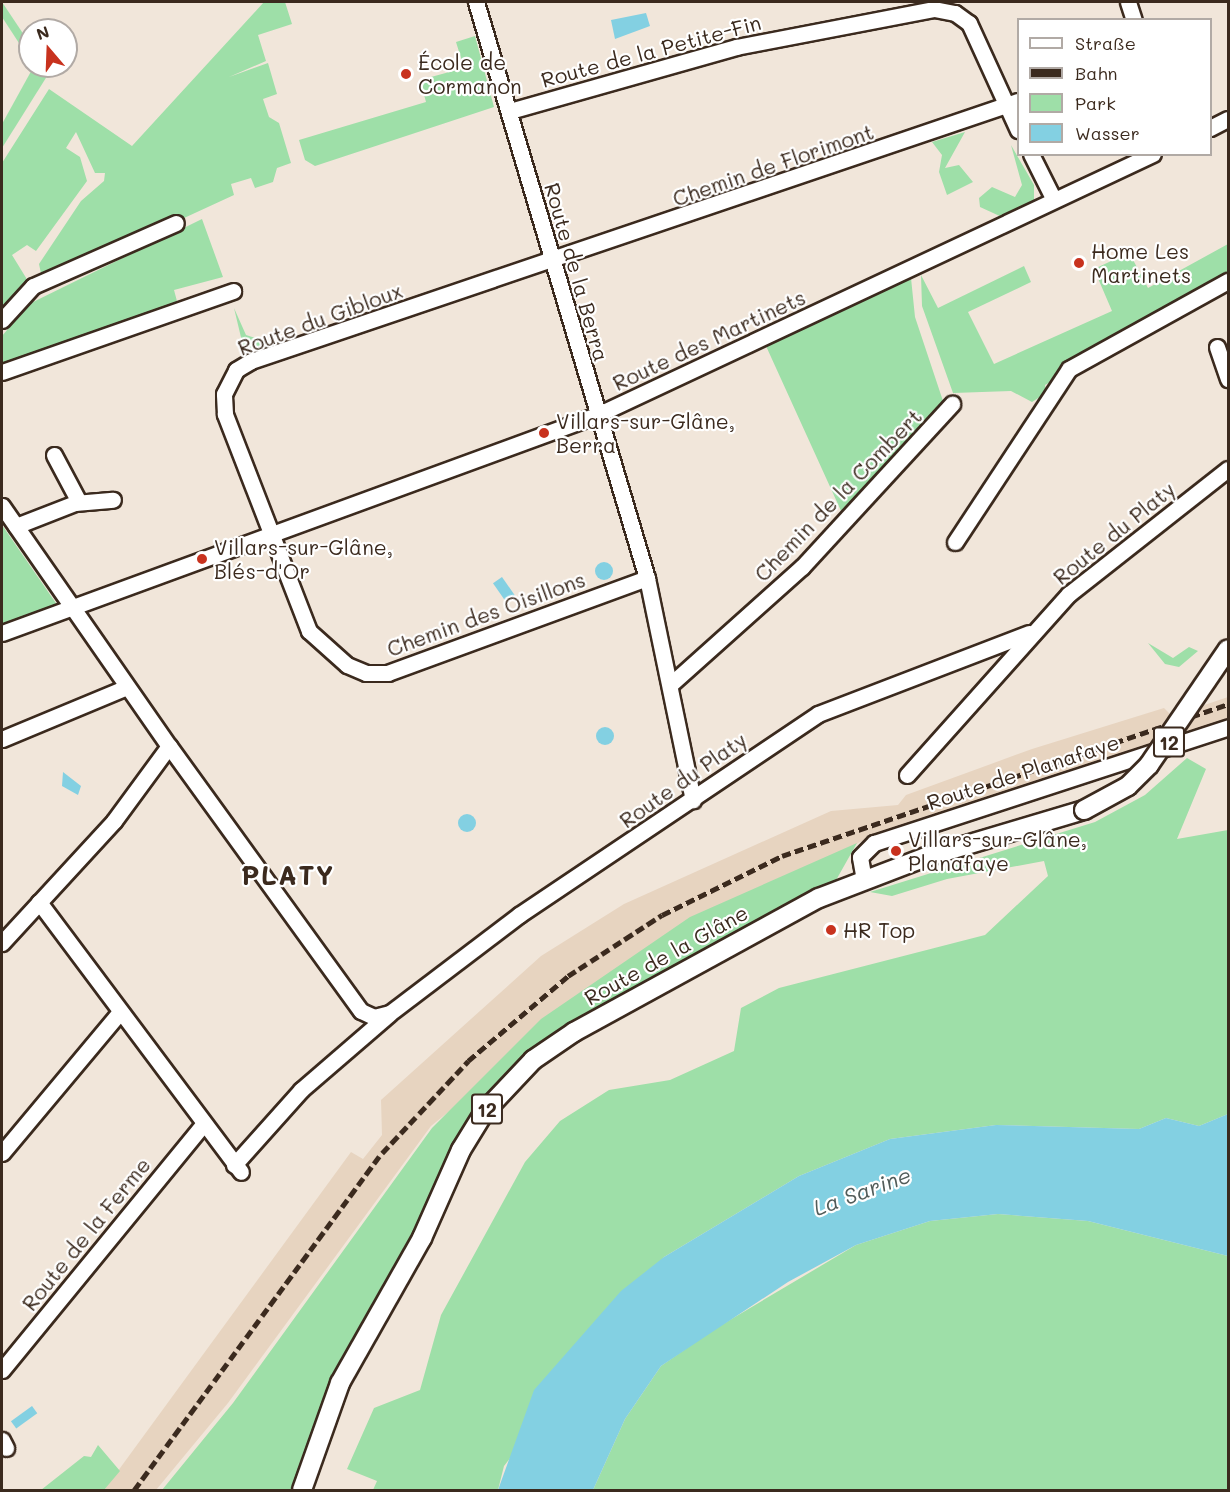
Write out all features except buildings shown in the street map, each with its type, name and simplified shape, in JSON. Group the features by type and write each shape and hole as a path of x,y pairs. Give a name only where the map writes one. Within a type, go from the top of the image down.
{"main road":[{"name":"Route de la Glâne","path":"302,1491 358,1348 422,1238 469,1136 514,1078 574,1032 778,919 864,880 1084,810 1128,786 1149,765 1228,649"}],"street":[{"name":"Route de la Berra","path":"476,2 510,111 551,261 647,578 671,684 693,800"},
{"path":"1128,2 1133,18"},
{"name":"Route de la Petite-Fin","path":"510,111 736,47 934,9 955,13 969,23 1013,104 1017,125"},
{"name":"Chemin de Florimont","path":"551,261 1013,104"},
{"path":"1212,127 1228,119"},
{"path":"1032,156 1054,200"},
{"name":"Route des Martinets","path":"2,633 75,609 597,415 1149,156"},
{"path":"2,320 33,286 176,223"},
{"name":"Route du Gibloux","path":"271,537 225,414 224,394 236,370 551,261"},
{"path":"956,542 1069,369 1228,282"},
{"path":"2,372 232,291"},
{"path":"1217,346 1228,379"},
{"name":"Chemin de la Combert","path":"671,684 802,567 952,404"},
{"path":"54,455 79,502"},
{"name":"Route du Platy","path":"907,775 1029,633 1103,565 1228,469"},
{"path":"16,526 79,502 113,500"},
{"path":"2,506 169,746 362,1011 374,1017 390,1013"},
{"name":"Chemin des Oisillons","path":"271,537 309,631 347,665 366,673 388,673 647,578"},
{"name":"Route du Platy","path":"203,1124 237,1169 301,1090 390,1013 519,915 818,714 1029,633"},
{"path":"2,739 127,687"},
{"name":"Route de Planafaye","path":"864,880 860,857 874,843 1228,727"},
{"path":"2,943 114,821 169,746"},
{"path":"39,902 203,1124"},
{"path":"2,1153 120,1012"},
{"name":"Route de la Ferme","path":"2,1370 203,1124"}],"shaded area":[{"path":"1228,697 1228,721 860,842 565,1017 431,1126 228,1403 156,1490 104,1490 351,1152 363,1159 382,1135 381,1100 541,956 624,904 831,811 898,805 906,795 1032,749 1164,708 1172,716"}],"green space":[{"path":"2,2 18,26 18,42 2,17"},
{"path":"264,2 285,2 292,24 258,35 266,61 229,77 268,63 277,94 263,99 269,117 279,123 291,163 277,168 273,182 255,188 251,178 231,184 234,195 43,283 39,264 81,201 104,181 105,173 95,173 76,132 66,148 80,157 87,181 36,251 27,245 12,255 28,281 2,313 2,163 49,89 132,146"},
{"path":"475,36 494,107 315,166 305,160 299,140 426,102 420,80 464,68 456,42"},
{"path":"27,78 46,78 2,148 2,124"},
{"path":"965,132 945,168 959,165 973,182 947,195 939,172 942,155 932,142"},
{"path":"1011,145 1034,185 1034,202 1004,218 980,207 979,198 992,187 1015,197 1022,185"},
{"path":"202,219 223,277 174,290 178,305 2,363 2,336 29,304"},
{"path":"1228,244 1228,279 1045,385 1046,393 1032,402 1011,391 953,393 922,306 921,275 938,308 1024,266 1031,282 968,312 994,364 1112,311 1094,269 1137,249 1139,254 1132,258 1148,288"},
{"path":"911,278 915,317 945,407 842,513 766,346"},
{"path":"234,308 246,335 280,346 251,355 244,350"},
{"path":"2,525 60,609 2,629"},
{"path":"1148,643 1173,658 1189,647 1198,651 1179,667 1165,664"},
{"path":"1187,758 1206,769 1177,839 1228,830 1228,1114 1199,1126 1166,1118 1139,1129 996,1125 890,1139 799,1176 664,1257 504,1466 498,1490 373,1490 377,1481 347,1469 374,1408 420,1390 441,1315 525,1162 560,1121 609,1090 670,1080 734,1051 741,1008 779,988 985,935 1048,876 1044,861 947,879 892,896 870,892 1095,822 1145,795"},
{"path":"857,843 835,882 591,1011 534,1047 504,1074 459,1135 421,1222 333,1379 293,1490 162,1490 233,1403 432,1128 541,1019 690,917"},
{"path":"998,1214 1088,1221 1228,1256 1228,1490 593,1490 625,1419 661,1366 713,1330 856,1245 930,1221"},
{"path":"98,1445 120,1471 104,1490 41,1490 84,1456 91,1457"}],"water":[{"path":"646,13 650,26 615,39 611,20"},
{"path":"604,562 610,565 613,571 610,577 604,580 598,577 595,571 598,565"},
{"path":"502,577 516,597 507,603 493,583"},
{"path":"605,727 611,730 614,736 611,742 605,745 599,742 596,736 599,730"},
{"path":"63,772 81,786 78,795 62,786"},
{"path":"463,814 471,814 476,819 474,830 463,832 458,827 458,819"},
{"name":"La Sarine","path":"1228,1114 1228,1256 1088,1221 998,1214 930,1221 856,1245 788,1282 661,1366 625,1419 593,1490 498,1490 534,1390 621,1291 664,1257 799,1176 890,1139 996,1125 1139,1129 1166,1118 1199,1126"},
{"path":"32,1406 37,1413 16,1429 11,1421"}],"railway":[{"path":"134,1490 382,1153 468,1061 568,976 662,915 782,856 1228,704"}],"place":[{"name":"École de Cormanon","path":"406,74"},
{"name":"Home Les Martinets","path":"1079,263"},
{"name":"Villars-sur-Glâne, Berra","path":"544,433"},
{"name":"Villars-sur-Glâne, Blés-d'Or","path":"202,559"},
{"name":"Villars-sur-Glâne, Planafaye","path":"896,851"},
{"name":"HR Top","path":"831,930"}],"district":[{"name":"PLATY","path":"288,875"}]}
